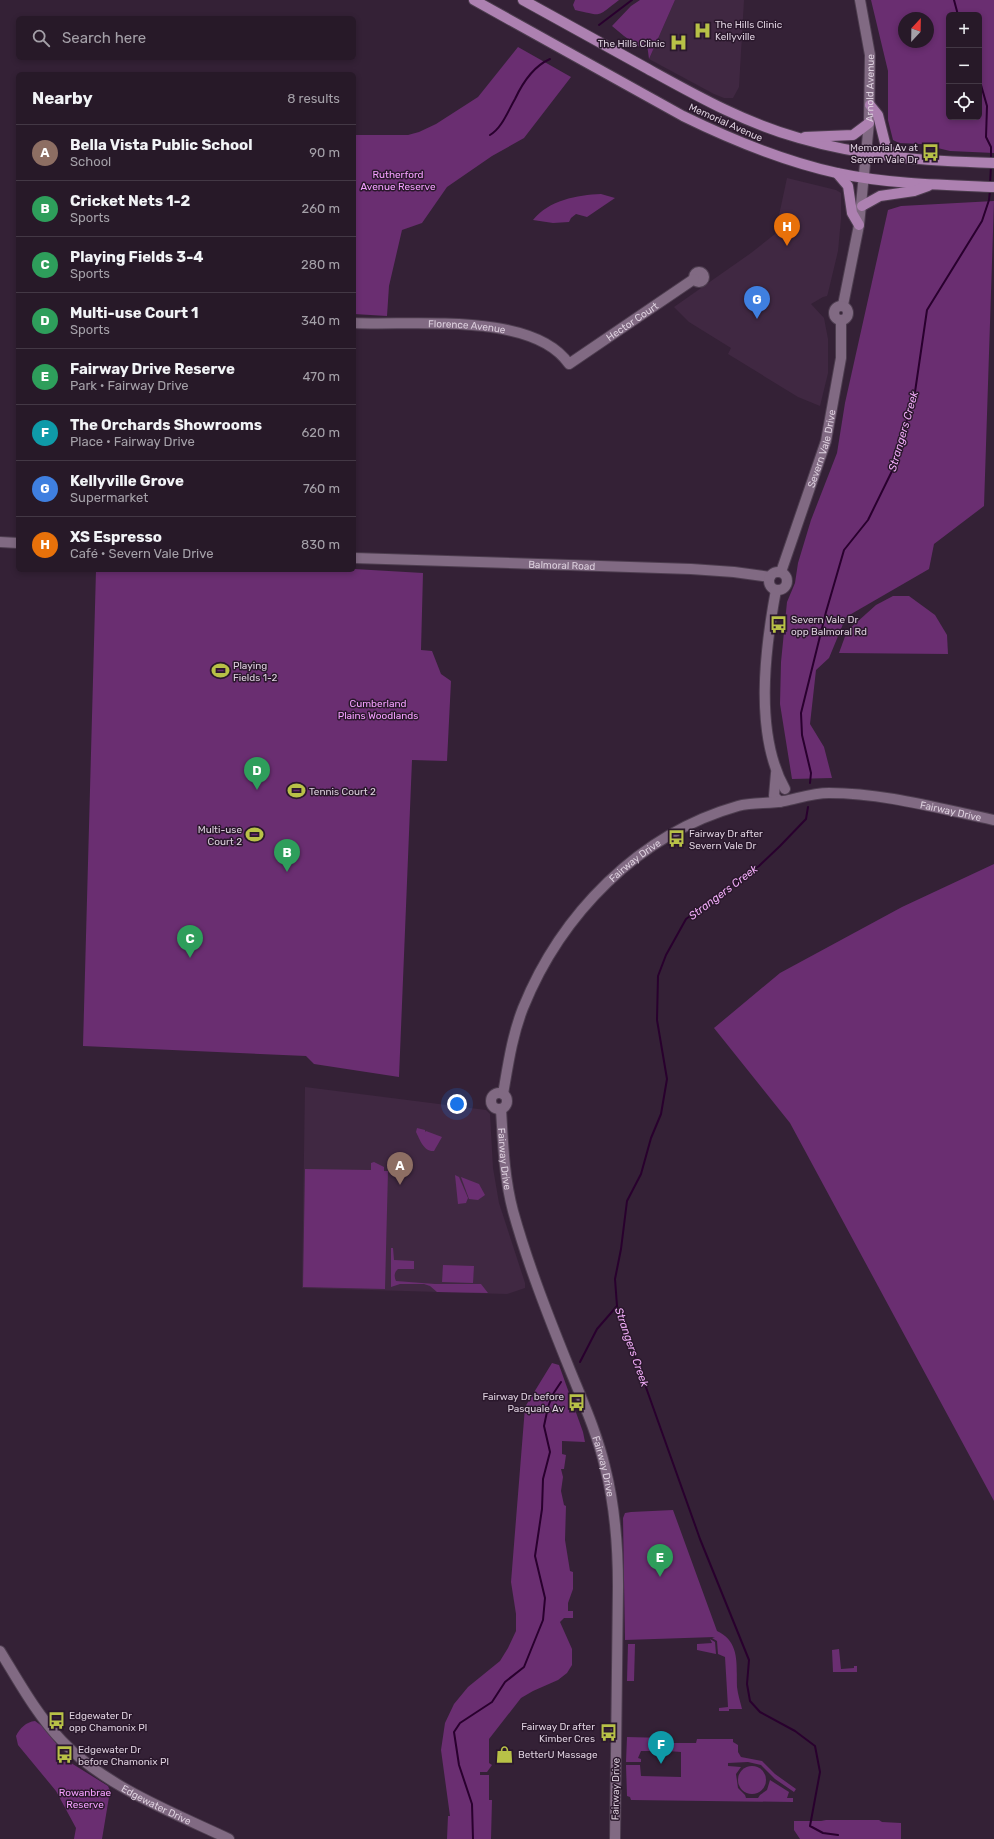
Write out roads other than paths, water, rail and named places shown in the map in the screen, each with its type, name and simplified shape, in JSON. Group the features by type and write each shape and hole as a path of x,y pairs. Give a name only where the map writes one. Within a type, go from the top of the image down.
{"main road":[{"name":"Memorial Avenue","path":"474,0 676,112 718,133 758,150 837,173 887,181 994,187"},
{"name":"Memorial Avenue","path":"523,0 708,102 742,117 799,138 867,154 898,158 994,163"},
{"path":"870,105 878,114 886,147 898,158"},
{"path":"799,138 853,135 869,123"},
{"path":"837,173 848,186 852,213 860,225"},
{"path":"862,206 880,196 914,191 932,184"}],"street":[{"name":"Arnold Avenue","path":"860,0 870,56 870,105 865,177"},
{"path":"860,225 865,177"},
{"name":"Severn Vale Drive","path":"781,572 826,441 841,358 841,320 846,318 849,312 843,305 860,225"},
{"name":"Hector Court","path":"569,364 694,279"},
{"name":"Florence Avenue","path":"356,323 496,327 520,333 541,341 558,352 569,364"},
{"path":"0,542 16,543"},
{"name":"Balmoral Road","path":"356,558 691,569 734,572 770,577"},
{"path":"781,572 787,577 787,585 781,590 776,590 771,586 770,577 774,573 781,572"},
{"path":"776,590 767,653 766,692 769,741 780,791 788,797 781,802"},
{"name":"Fairway Drive","path":"615,1839 618,1550 614,1509 605,1466 598,1442 582,1397 540,1292 513,1211 505,1173 501,1109 494,1107 492,1099 497,1094 503,1094 512,1042 523,1009 541,970 562,935 579,913 614,876 657,843 710,815 752,803 780,791 811,794 829,793 874,796 994,820"},
{"name":"Fairway Drive","path":"752,803 781,802 811,794"},
{"name":"Edgewater Drive","path":"0,1651 45,1721 78,1757 121,1786 229,1839"}],"waterway":[{"path":"599,25 632,0"},
{"name":"Strangers Creek","path":"954,0 957,12"},
{"path":"490,135 501,124 521,87 529,76 539,66 550,59"},
{"name":"Strangers Creek","path":"981,84 987,106 986,137 991,147 991,160"},
{"name":"Strangers Creek","path":"990,184 991,166"},
{"name":"Strangers Creek","path":"810,783 811,773 802,735 801,713 826,612 844,550 868,520 894,467 915,392 927,310 982,221 989,200 990,190"},
{"name":"Strangers Creek","path":"808,807 806,819 759,866 686,919 666,955 658,976 657,1020 667,1079 661,1114 651,1138 641,1174 627,1201 621,1249 615,1279 617,1306 700,1539 749,1660 747,1684 750,1701 760,1712 795,1731 815,1746 820,1772 810,1826 823,1833 838,1835"},
{"path":"580,1362 597,1329 617,1306"},
{"path":"473,1839 472,1804 459,1765 454,1732 460,1723 492,1702 505,1682 524,1667 543,1620 545,1598 535,1556 542,1509 543,1479 550,1452 544,1426 548,1407 553,1394 561,1382"}],"place":[{"name":"The Hills Clinic Kellyville","path":"702,30"},
{"name":"The Hills Clinic","path":"678,43"},
{"name":"Memorial Av at Severn Vale Dr","path":"931,153"},
{"name":"XS Espresso","path":"787,246"},
{"name":"Kellyville Grove","path":"757,319"},
{"name":"Severn Vale Dr opp Balmoral Rd","path":"778,625"},
{"name":"Playing Fields 1-2","path":"220,671"},
{"name":"Multi-use Court 1","path":"257,790"},
{"name":"Tennis Court 2","path":"296,791"},
{"name":"Multi-use Court 2","path":"255,835"},
{"name":"Fairway Dr after Severn Vale Dr","path":"676,839"},
{"name":"Cricket Nets 1-2","path":"287,872"},
{"name":"Playing Fields 3-4","path":"190,958"},
{"name":"Bella Vista Public School","path":"400,1185"},
{"name":"Fairway Dr before Pasquale Av","path":"577,1402"},
{"name":"Fairway Drive Reserve","path":"660,1577"},
{"name":"Edgewater Dr opp Chamonix Pl","path":"56,1721"},
{"name":"Fairway Dr after Kimber Cres","path":"608,1732"},
{"name":"BetterU Massage","path":"505,1754"},
{"name":"Edgewater Dr before Chamonix Pl","path":"65,1755"},
{"name":"The Orchards Showrooms","path":"661,1764"}],"park label":[{"name":"Rutherford Avenue Reserve","path":"398,180"},
{"name":"Cumberland Plains Woodlands","path":"378,708"},
{"name":"Rowanbrae Reserve","path":"85,1798"}]}
